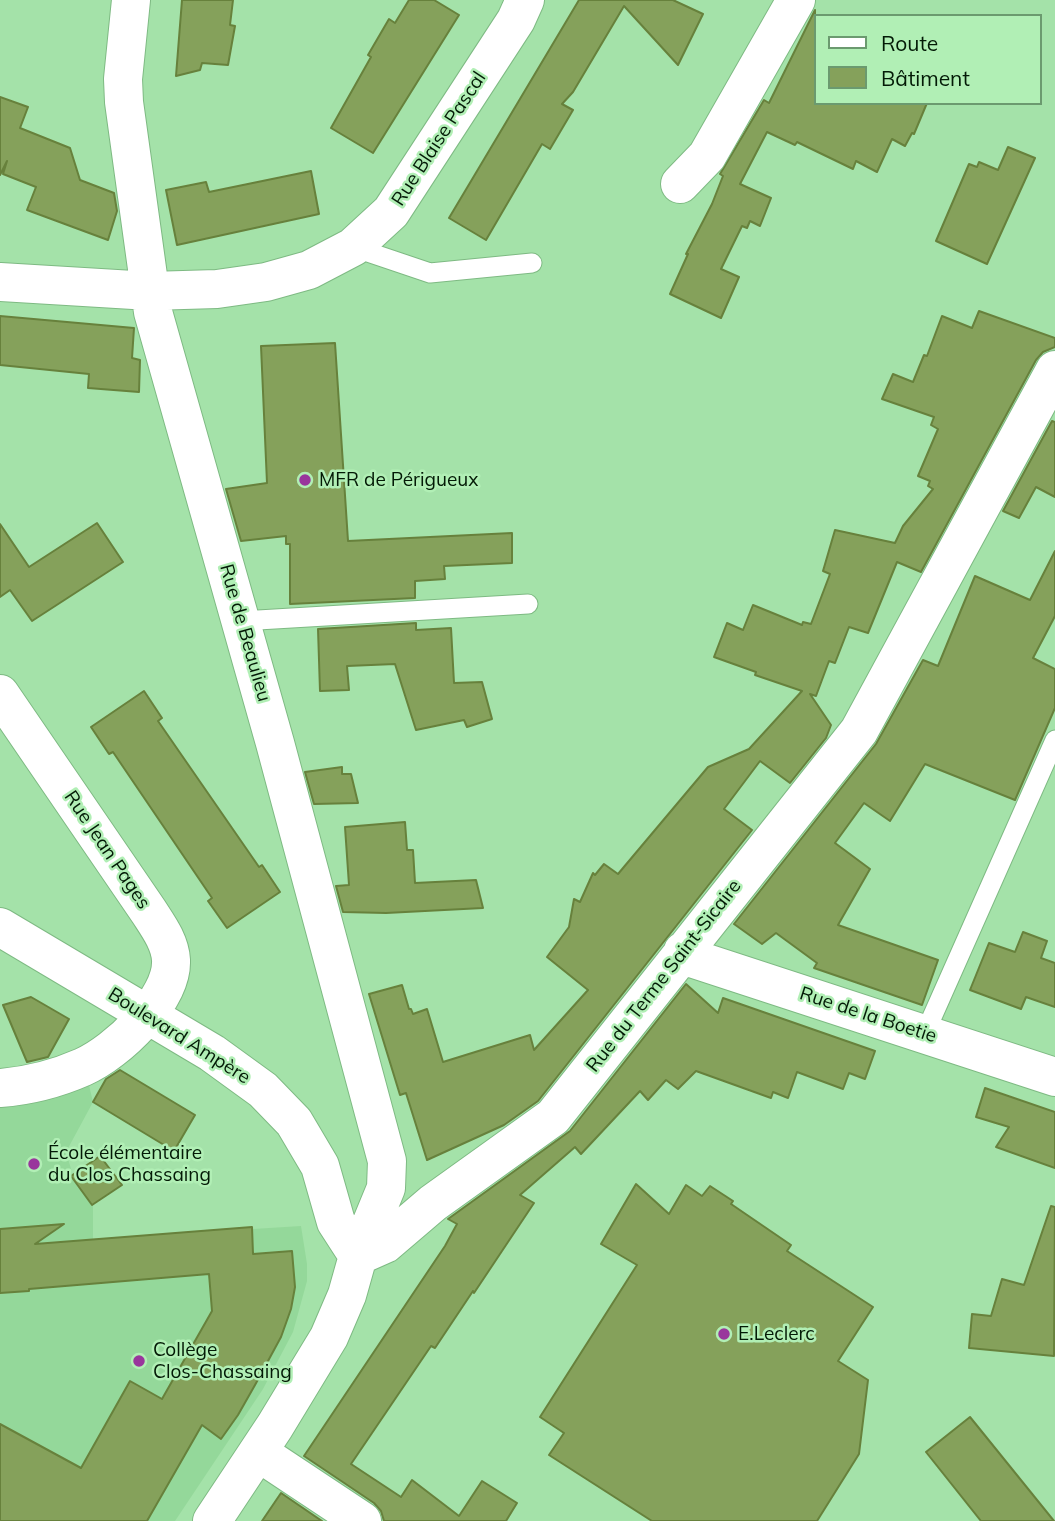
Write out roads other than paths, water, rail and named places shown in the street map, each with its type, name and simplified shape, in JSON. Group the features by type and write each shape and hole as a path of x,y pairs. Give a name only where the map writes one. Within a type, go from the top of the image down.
{"street":[{"name":"Rue de Beaulieu","path":"131,0 123,79 124,102 153,312 241,621 387,1161 386,1188 358,1256"},
{"name":"Rue Blaise Pascal","path":"0,282 150,291 217,289 266,282 309,270 353,247 391,212 516,20 525,0"},
{"path":"680,184 707,156 796,0"},
{"name":"Rue du Terme Saint-Sicaire","path":"358,1256 385,1244 433,1203 553,1117 859,731 1055,370"},
{"name":"Rue Jean Pages","path":"0,694 105,846 165,939 171,958 167,985 147,1015 121,1041 85,1066 61,1076 0,1088"},
{"name":"Boulevard Ampère","path":"0,927 222,1060 263,1090 294,1122 320,1166 337,1222 358,1256"},
{"name":"Rue de la Boetie","path":"683,951 691,958 1055,1076"},
{"path":"212,1521 329,1337 347,1296 358,1256"},
{"path":"258,1452 362,1521"}],"lane":[{"path":"353,247 430,273 532,263"},
{"path":"241,621 528,604"},
{"path":"925,1033 1055,740"}],"place":[{"name":"MFR de Périgueux","path":"305,480"},
{"name":"École élémentaire du Clos Chassaing","path":"34,1164"},
{"name":"E.Leclerc","path":"724,1334"},
{"name":"Collège Clos-Chassaing","path":"139,1361"}]}
